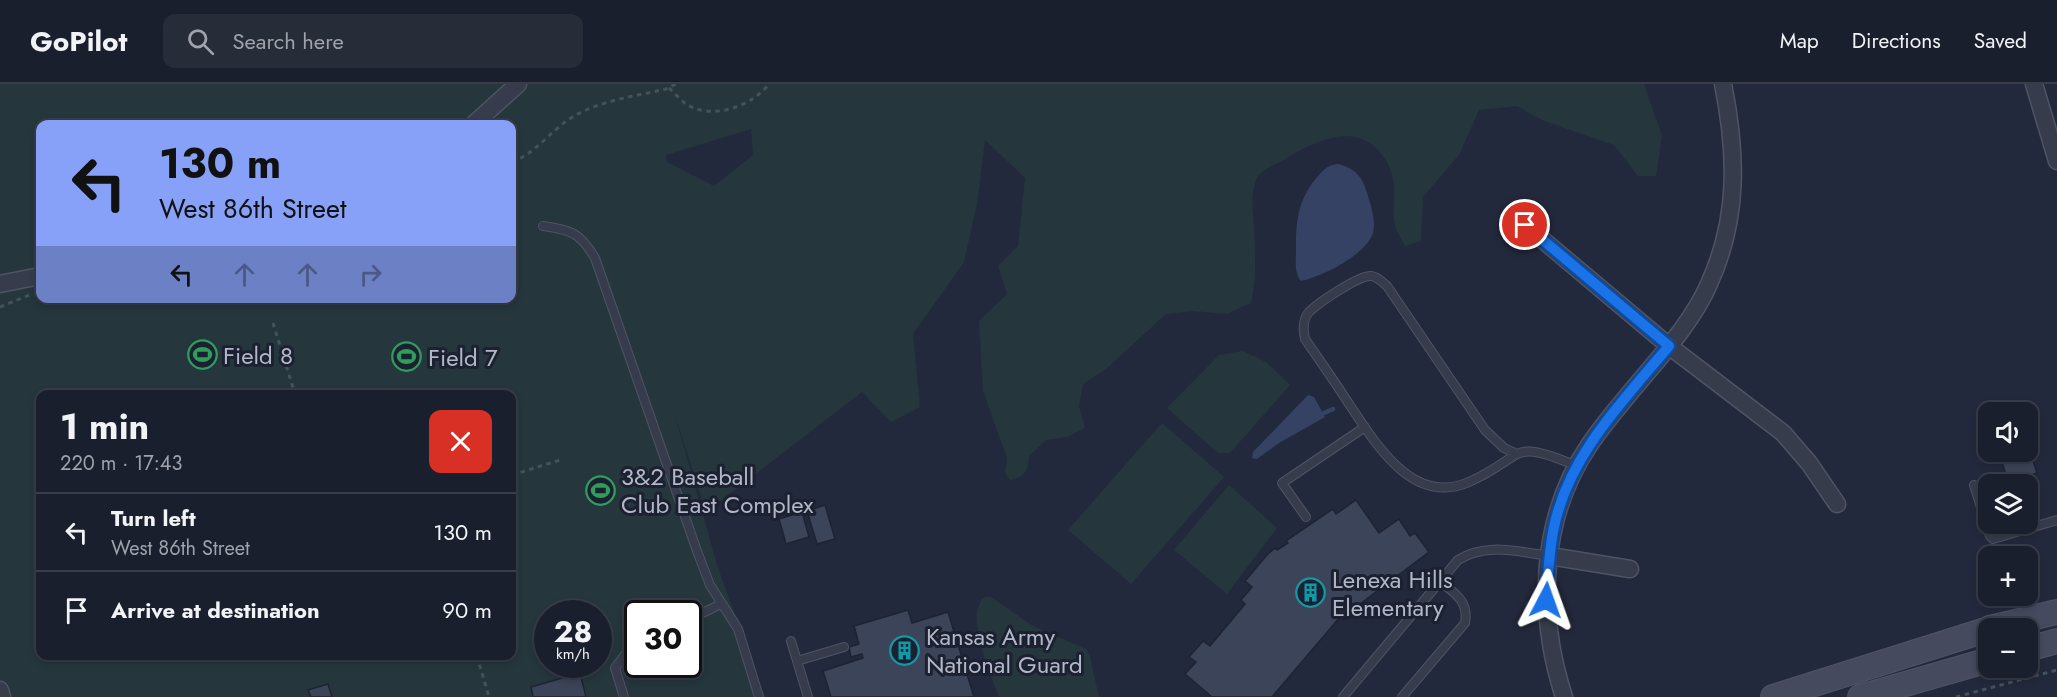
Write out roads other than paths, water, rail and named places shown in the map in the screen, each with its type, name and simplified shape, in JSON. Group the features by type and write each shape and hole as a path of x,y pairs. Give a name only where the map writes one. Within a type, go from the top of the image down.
{"main road":[{"path":"2033,618 2057,612"},
{"path":"1773,697 1978,633"},
{"path":"2038,646 2057,641"},
{"path":"1860,697 1978,663"}],"street":[{"path":"478,120 518,84"},
{"path":"1564,697 1548,634 1546,600 1554,526 1577,466 1600,430 1669,346 1697,306 1708,285 1727,233 1734,194 1733,133 1723,84"},
{"path":"2034,84 2057,161"},
{"path":"1525,225 1669,346 1783,433 1809,463 1837,504"},
{"path":"0,284 36,277"},
{"path":"0,296 24,280"},
{"path":"1550,556 1630,569"},
{"path":"0,690 2,697"}],"lane":[{"path":"543,226 568,230 583,239 595,258 697,550 721,604 738,629 759,697"},
{"path":"1515,453 1469,482 1457,486 1433,485 1409,477 1388,460 1305,339 1303,331 1309,312 1356,280 1371,276 1387,286 1491,439 1515,453 1542,452 1577,466"},
{"path":"1306,517 1282,483 1365,427"},
{"path":"1974,485 1990,536 1993,539 2057,520"},
{"path":"1343,697 1458,560 1477,550 1488,548 1550,556"},
{"path":"1402,697 1465,623 1467,613 1465,605 1441,582"},
{"path":"702,613 721,604"},
{"path":"791,641 808,697"},
{"path":"797,661 844,647"},
{"path":"624,656 615,668 624,697"}],"water":[{"path":"1338,164 1355,172 1364,184 1373,214 1373,233 1369,241 1353,257 1332,269 1301,281 1297,274 1296,262 1297,228 1302,201 1319,175 1327,167"},
{"path":"1308,395 1314,397 1325,417 1279,443 1257,459 1252,458 1253,452"}],"waterway":[{"path":"1324,413 1333,409"}],"place":[{"name":"Field 8","path":"202,355"},
{"name":"Field 7","path":"407,357"},
{"name":"3&2 Baseball Club East Complex","path":"600,490"},
{"name":"Lenexa Hills Elementary","path":"1311,593"},
{"name":"Kansas Army National Guard","path":"905,650"}]}
